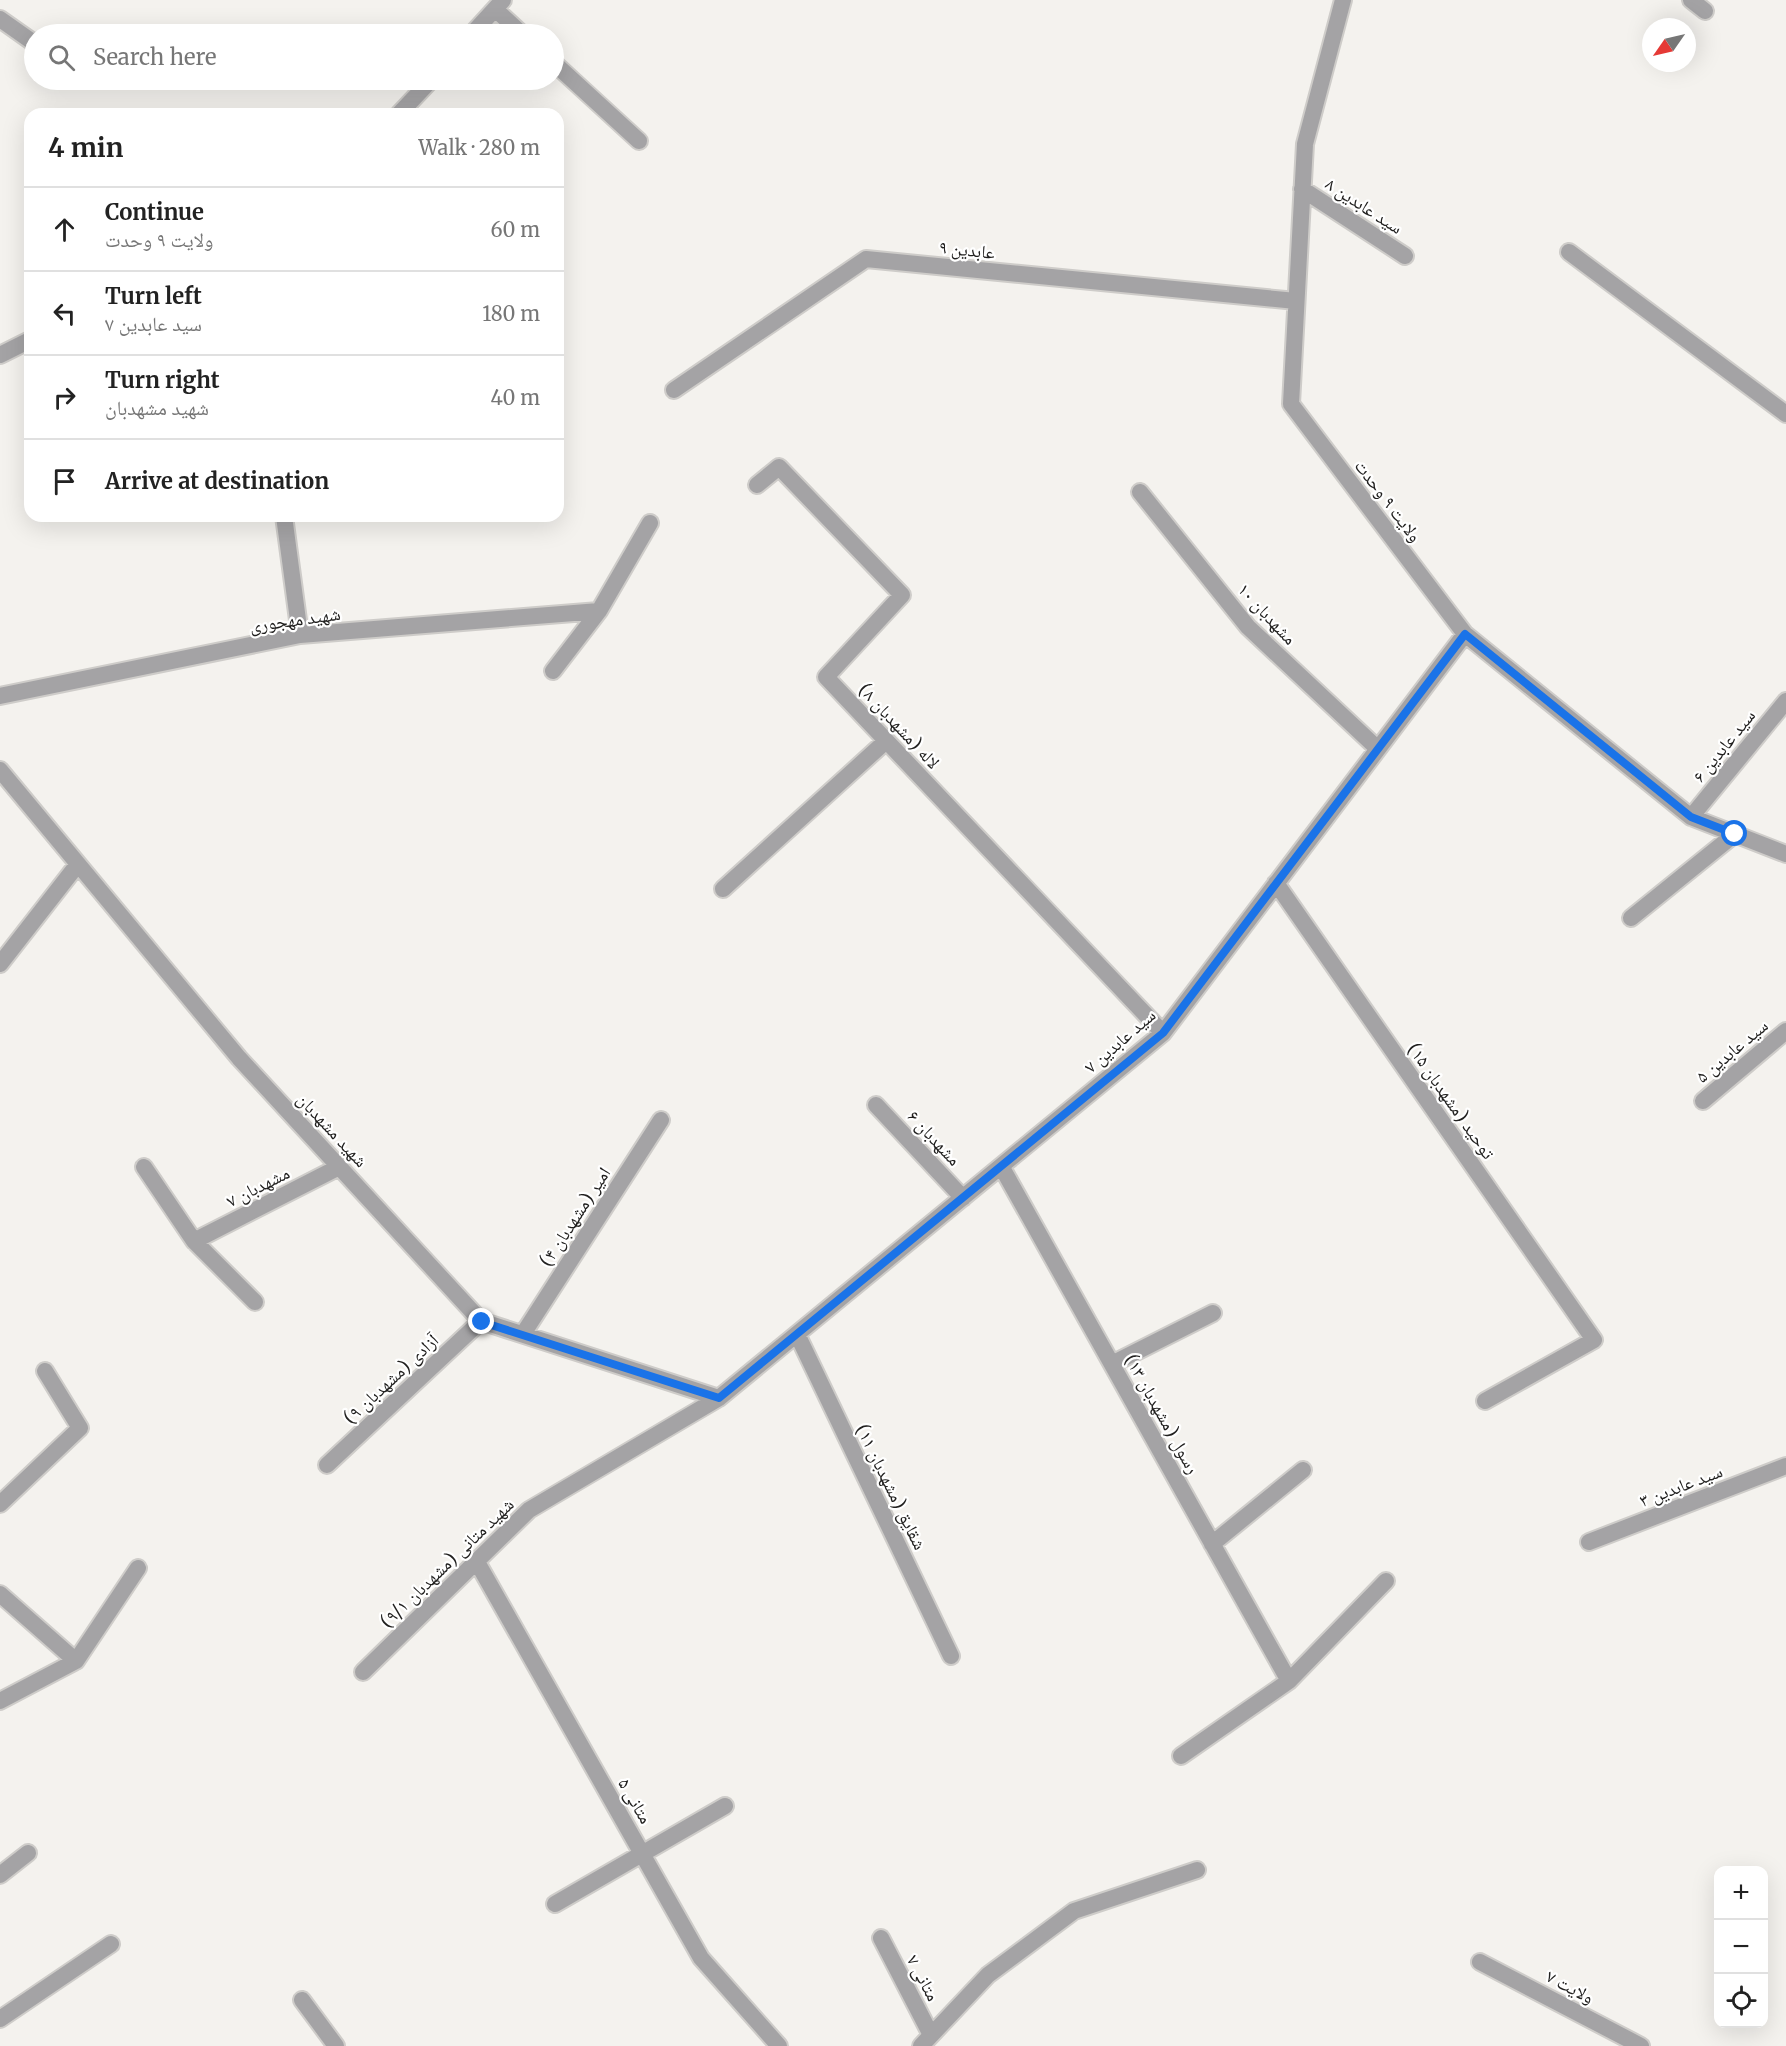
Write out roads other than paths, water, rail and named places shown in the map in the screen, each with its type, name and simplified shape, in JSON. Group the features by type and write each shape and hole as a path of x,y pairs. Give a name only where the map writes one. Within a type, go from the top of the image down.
{"street":[{"name":"ولایت ۹ وحدت","path":"1343,0 1305,144 1291,404 1465,634 1691,817 1786,854"},
{"path":"1691,0 1705,10"},
{"path":"481,24 499,5 514,24"},
{"path":"0,19 24,37"},
{"path":"564,72 639,141"},
{"path":"405,108 422,90"},
{"name":"سید عابدین ۸","path":"1302,189 1405,256"},
{"path":"1569,252 1786,414"},
{"name":"عابدین ۹","path":"674,390 866,259 1296,301"},
{"path":"0,356 24,343"},
{"name":"لاله (مشهدبان ۸)","path":"757,485 779,467 902,595 826,677 1163,1033"},
{"name":"مشهدبان ۱۰","path":"1140,492 1248,627 1378,749"},
{"path":"285,522 300,635"},
{"path":"554,671 599,611 650,523"},
{"name":"شهید مهجوری","path":"0,696 300,635 599,611"},
{"name":"سید عابدین ۷","path":"719,1398 1163,1033 1465,634"},
{"name":"سید عابدین ۶","path":"1691,817 1786,701"},
{"path":"723,889 886,741"},
{"name":"شهید مشهدبان","path":"0,770 239,1058 482,1322"},
{"path":"1631,918 1735,834"},
{"path":"0,964 78,864"},
{"name":"توحید (مشهدبان ۱۵)","path":"1276,883 1594,1341 1485,1401"},
{"name":"سید عابدین ۵","path":"1703,1101 1786,1031"},
{"name":"مشهدبان ۶","path":"876,1105 963,1198"},
{"name":"امیر (مشهدبان ۴)","path":"522,1334 661,1120"},
{"name":"رسول (مشهدبان ۱۳)","path":"1001,1166 1289,1681"},
{"path":"144,1167 194,1241 255,1302"},
{"name":"مشهدبان ۷","path":"194,1241 339,1167"},
{"path":"1112,1364 1213,1312"},
{"path":"482,1322 719,1398"},
{"name":"آزادی (مشهدبان ۹)","path":"327,1465 482,1322"},
{"name":"شقایق (مشهدبان ۱۱)","path":"797,1334 951,1656"},
{"path":"0,1504 80,1428 45,1371"},
{"name":"شهید متانی (مشهدبان ۹/۱)","path":"363,1672 529,1510 719,1398"},
{"name":"سید عابدین ۳","path":"1589,1542 1786,1466"},
{"path":"1212,1545 1303,1470"},
{"name":"متانی ۵","path":"477,1562 701,1958 779,2046"},
{"path":"0,1701 75,1661 138,1568"},
{"path":"1181,1756 1289,1681 1386,1581"},
{"path":"0,1594 75,1661"},
{"path":"555,1904 725,1806"},
{"path":"0,1875 28,1853"},
{"path":"926,2041 988,1975 1074,1911 1197,1870"},
{"name":"متانی ۷","path":"881,1938 926,2041"},
{"path":"0,2019 111,1944"},
{"name":"ولایت ۷","path":"1480,1962 1641,2046"},
{"path":"302,2000 336,2046"}]}
